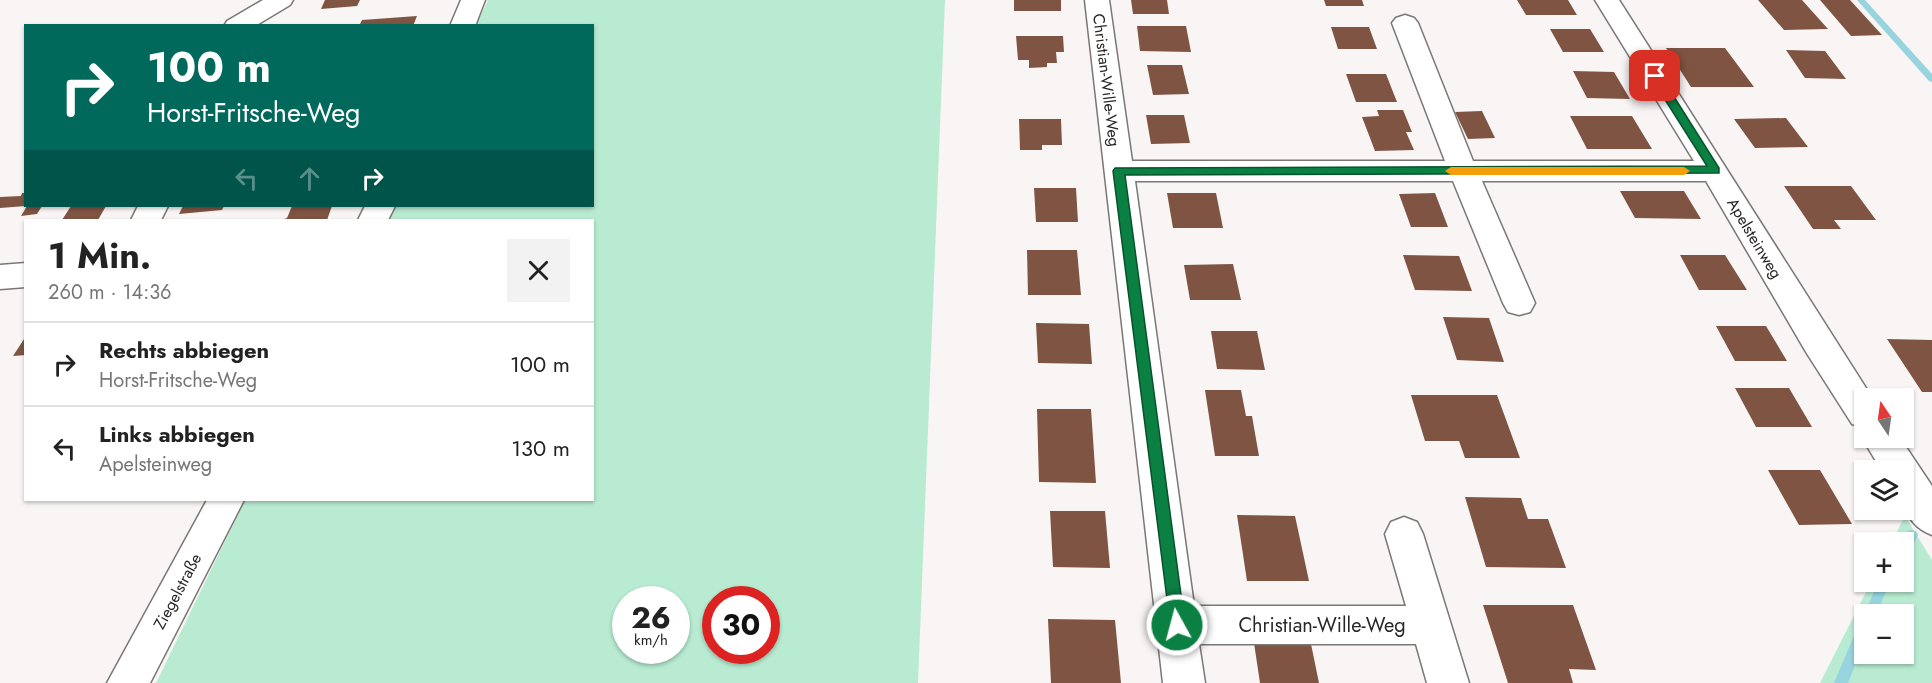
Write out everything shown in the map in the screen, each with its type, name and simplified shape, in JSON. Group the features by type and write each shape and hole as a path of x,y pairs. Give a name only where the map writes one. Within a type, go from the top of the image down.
{"street":[{"path":"239,24 281,0"},
{"path":"463,24 473,0"},
{"name":"Christian-Wille-Weg","path":"1097,0 1184,683"},
{"name":"Apelsteinweg","path":"1607,0 1854,399"},
{"path":"1405,23 1463,171 1519,303"},
{"path":"1119,171 1715,171"},
{"path":"0,277 24,275"},
{"path":"1914,489 1932,518"},
{"name":"Ziegelstraße","path":"128,683 225,501"},
{"name":"Christian-Wille-Weg","path":"1404,534 1448,683"},
{"name":"Christian-Wille-Weg","path":"1177,625 1431,625"}],"green space":[{"path":"488,0 945,0 918,683 156,683 245,501 594,501 594,219 382,219 388,207 594,207 594,24 476,24"},
{"path":"1903,520 1907,520 1932,560 1932,683 1820,683 1854,616 1854,664 1914,664 1914,604 1860,604 1866,592 1914,592 1914,532 1897,532"}],"building":[{"path":"325,0 360,0 357,6 321,9"},
{"path":"1014,0 1061,0 1061,11 1014,11"},
{"path":"1131,0 1167,0 1169,14 1133,14"},
{"path":"1324,0 1362,0 1364,6 1326,6"},
{"path":"1517,0 1568,0 1577,15 1526,15"},
{"path":"1758,0 1802,0 1828,29 1784,30"},
{"path":"1820,0 1850,0 1882,35 1851,36"},
{"path":"417,16 414,24 360,24 362,20"},
{"path":"1137,26 1186,26 1191,52 1140,51"},
{"path":"1331,27 1369,27 1377,49 1338,49"},
{"path":"1550,29 1590,29 1604,52 1563,52"},
{"path":"1016,36 1063,36 1064,52 1056,52 1057,63 1047,63 1047,67 1029,68 1029,60 1018,60"},
{"path":"1666,48 1725,48 1754,87 1691,87"},
{"path":"1786,50 1825,51 1846,79 1805,78"},
{"path":"1147,65 1182,65 1189,94 1153,95"},
{"path":"1573,71 1614,72 1630,99 1587,98"},
{"path":"1346,74 1386,74 1397,102 1356,102"},
{"path":"1377,110 1403,110 1412,132 1406,132 1414,150 1375,151 1362,117 1379,116"},
{"path":"1482,111 1495,138 1468,139 1455,112"},
{"path":"1146,115 1184,115 1190,143 1151,144"},
{"path":"1570,116 1632,116 1652,149 1587,149"},
{"path":"1786,118 1808,147 1755,148 1734,119"},
{"path":"1019,119 1061,119 1062,145 1042,145 1042,150 1020,150"},
{"path":"1784,186 1851,186 1876,220 1834,220 1841,229 1813,229"},
{"path":"1034,188 1076,188 1078,222 1036,222"},
{"path":"1620,191 1684,191 1701,219 1635,218"},
{"path":"24,193 24,206 0,208 0,197 21,196"},
{"path":"1167,193 1216,193 1223,228 1173,228"},
{"path":"1435,193 1448,227 1411,227 1399,194"},
{"path":"26,207 41,207 37,214 21,216"},
{"path":"70,207 105,207 99,219 63,219"},
{"path":"182,207 224,207 222,210 179,214"},
{"path":"292,207 332,207 327,219 284,219 287,218"},
{"path":"1027,250 1077,250 1081,295 1028,295"},
{"path":"1403,255 1459,256 1472,291 1415,290"},
{"path":"1680,255 1725,255 1747,290 1699,290"},
{"path":"1233,264 1241,300 1190,300 1184,265"},
{"path":"1443,317 1489,318 1504,362 1457,360"},
{"path":"1036,323 1089,324 1092,364 1038,363"},
{"path":"1716,326 1766,326 1787,361 1735,361"},
{"path":"1211,331 1257,331 1265,370 1217,369"},
{"path":"24,339 24,355 13,356"},
{"path":"1887,339 1932,340 1932,392 1922,392"},
{"path":"1735,388 1789,388 1812,427 1756,427"},
{"path":"1205,390 1241,390 1246,416 1252,416 1259,456 1215,456"},
{"path":"1411,395 1497,395 1520,458 1465,458 1459,441 1425,441"},
{"path":"1037,409 1091,409 1096,483 1039,482"},
{"path":"1768,470 1820,470 1852,524 1799,525"},
{"path":"1465,497 1521,498 1528,519 1548,519 1566,568 1486,567"},
{"path":"1050,511 1105,511 1110,568 1053,567"},
{"path":"1237,515 1295,516 1309,581 1247,581"},
{"path":"1483,605 1573,605 1596,670 1569,669 1573,683 1508,683"},
{"path":"1048,619 1115,620 1121,683 1051,683"},
{"path":"1254,643 1311,644 1319,683 1260,683"}],"waterway":[{"path":"1861,0 1932,79"},
{"path":"1875,604 1880,592"},
{"path":"1841,683 1854,652"}],"slow traffic":[{"path":"1451,171 1684,171"}],"route":[{"path":"1177,625 1119,171 1715,171 1655,76"}]}
